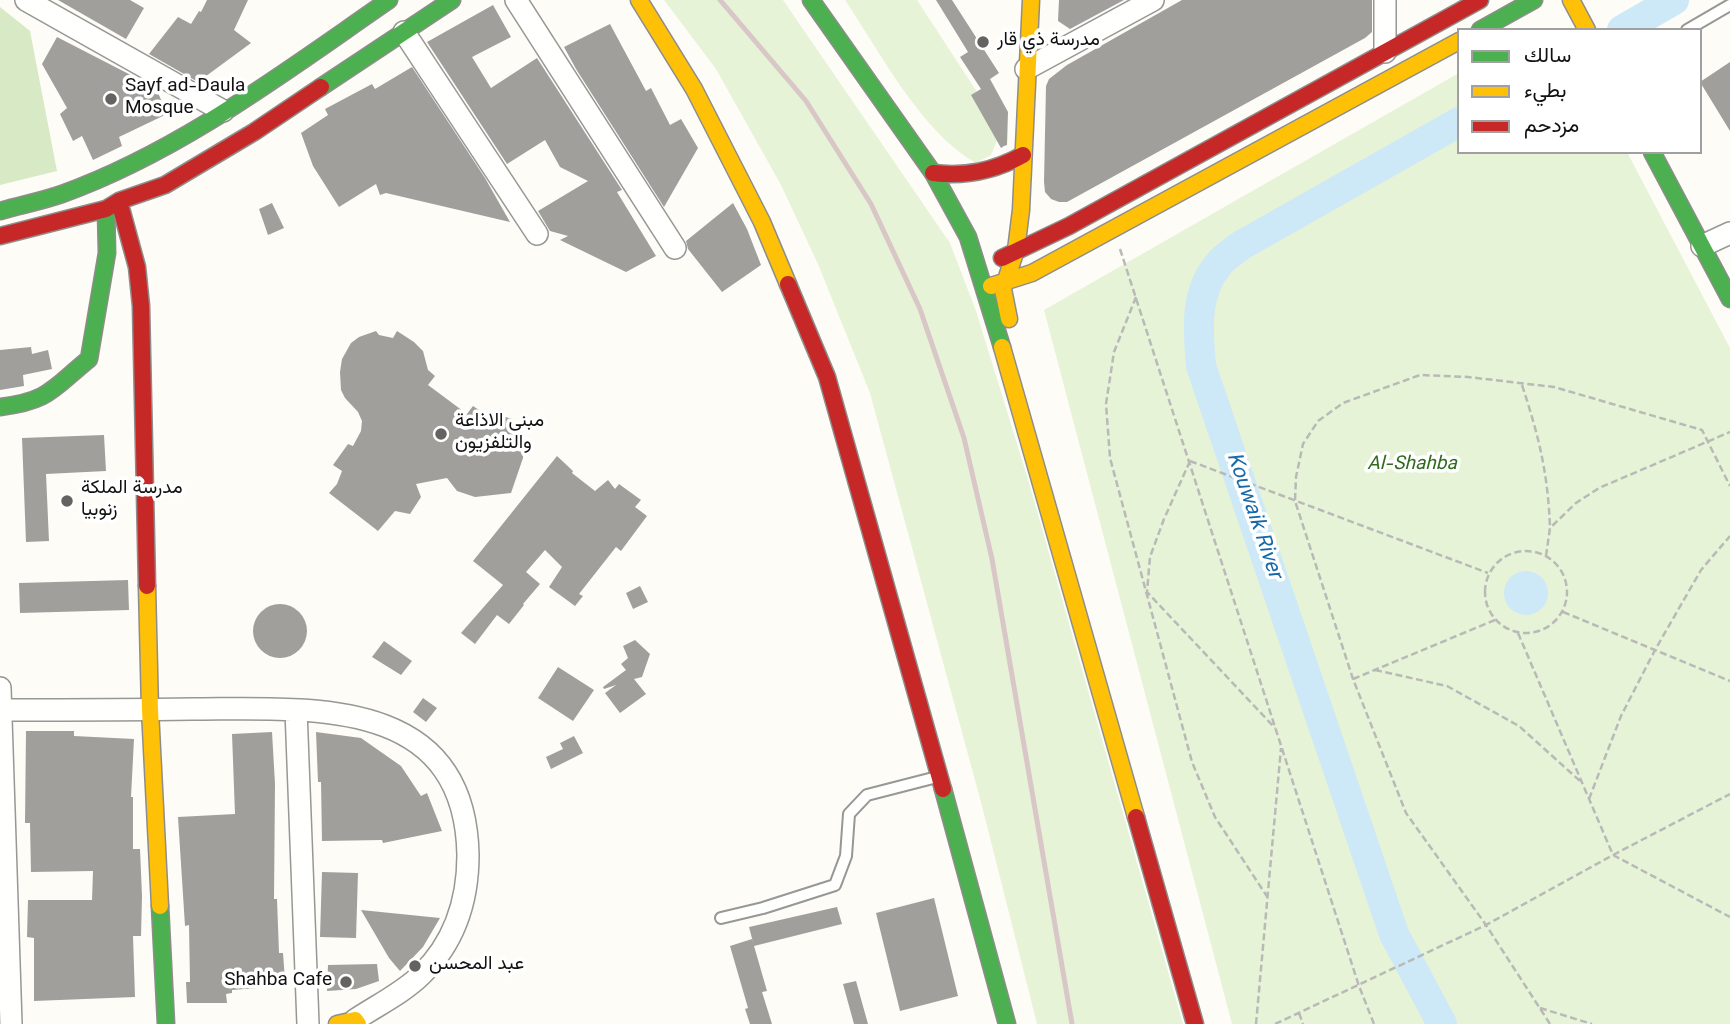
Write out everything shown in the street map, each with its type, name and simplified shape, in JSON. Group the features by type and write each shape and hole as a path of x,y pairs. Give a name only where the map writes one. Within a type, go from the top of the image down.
{"main road":[{"path":"0,246 165,185 254,132 452,0"},
{"path":"639,0 694,89 762,222 827,377 1007,1024"},
{"path":"811,0 933,173 957,215 983,280 1195,1024"},
{"path":"1031,0 1021,210 1016,250 1004,283 1005,307 1207,1024"},
{"path":"983,280 1016,250 1052,234 1480,0"},
{"path":"1484,28 1534,0"},
{"path":"1573,4 1586,28"},
{"path":"0,211 70,191 138,160 223,111 381,5"},
{"path":"983,280 1004,283 1032,273 1457,42"},
{"path":"1653,154 1730,299"},
{"path":"933,173 951,176 980,174 1006,165 1023,155"},
{"path":"0,202 70,191"},
{"path":"0,407 20,405 48,394 89,359 113,205"},
{"path":"113,205 137,267 141,306 150,710 166,1024"},
{"path":"1021,210 1030,224 1044,233 1052,234"},
{"path":"0,236 64,221"}],"street":[{"path":"353,0 381,5"},
{"path":"516,0 675,248"},
{"path":"1026,69 1153,0"},
{"path":"1385,0 1385,52"},
{"path":"39,3 223,111"},
{"path":"404,32 537,234"},
{"path":"1702,246 1730,233"},
{"path":"0,688 12,1024"},
{"path":"1,710 296,710 352,715 388,727 419,743 445,769 461,806 467,842 468,879 461,917 443,947 421,975 350,1023"},
{"path":"296,710 308,1024"}],"lane":[{"path":"1690,28 1730,5"},
{"path":"722,918 835,885 846,856 849,814 867,795 940,776"}],"path":[{"path":"1113,229 1359,986 1374,1024"},
{"path":"1136,297 1114,352 1106,404 1110,458 1192,762 1215,817 1268,898"},
{"path":"1550,1024 1486,925 1406,813 1353,679 1294,501 1303,444 1318,421 1343,403 1420,376 1468,377 1554,387 1702,430 1730,486"},
{"path":"1521,383 1540,443 1548,490 1550,528 1546,556"},
{"path":"1550,528 1576,503 1600,488 1730,432"},
{"path":"1190,461 1488,573"},
{"path":"1190,461 1150,557 1147,592 1276,729"},
{"path":"1589,799 1621,716 1655,650 1701,570 1730,536"},
{"path":"1535,551 1546,556 1557,563 1568,587 1563,612 1544,630 1518,633 1506,628 1495,620 1488,608 1485,595 1488,573 1510,554 1535,551"},
{"path":"1563,612 1730,681"},
{"path":"1353,679 1495,620"},
{"path":"1518,633 1613,855 1730,917"},
{"path":"1375,670 1447,686 1520,726 1582,783"},
{"path":"1256,1024 1281,745"},
{"path":"1275,1024 1486,925 1730,794"},
{"path":"1540,1008 1592,1024"},
{"path":"1299,1013 1303,1024"}],"green space":[{"path":"664,0 783,0 950,243 976,311 1027,476 1183,1024 1037,1024 982,806 870,393 818,264 781,185 716,69"},
{"path":"845,0 917,0 977,92 972,95 997,140 991,155 976,163 937,132 903,89"},
{"path":"0,7 30,31 57,171 0,185"},
{"name":"Al-Shahba","path":"1457,74 1457,154 1628,154 1730,348 1730,1024 1232,1024 1044,310"}],"water":[{"path":"1526,571 1535,572 1542,577 1547,584 1547,602 1542,609 1535,614 1526,615 1517,614 1510,609 1505,602 1504,593 1505,584 1510,577 1517,572"}],"building":[{"path":"58,0 130,0 144,8 126,39"},
{"path":"207,0 248,0 234,30 251,43 198,82 149,54 178,17 191,24"},
{"path":"936,0 952,0 999,73 990,79 1008,112 1007,145 1001,148 971,95 981,89 960,57 968,52"},
{"path":"1059,0 1124,0 1070,29 1058,21"},
{"path":"1182,0 1372,0 1372,32 1067,202 1051,199 1045,192 1044,182 1046,86 1049,79 1067,65"},
{"path":"493,5 511,37 472,57 491,88 537,58 622,190 617,192 656,256 626,272 560,240 568,236 550,231 538,211 588,181 560,167 545,140 507,164 427,42"},
{"path":"610,24 646,91 651,88 670,125 681,119 698,148 664,207 564,47"},
{"name":"Sayf ad-Daula Mosque","path":"57,37 156,88 167,114 119,137 122,146 93,160 82,136 73,141 60,114 67,108 42,64"},
{"path":"1730,62 1730,131 1702,85 1702,81"},
{"path":"412,67 485,178 510,222 386,193 380,195 376,184 339,207 313,166 301,133 328,115 325,109 372,84 375,89"},
{"path":"272,203 284,228 268,235 259,209"},
{"path":"733,203 761,265 722,292 688,249 686,241"},
{"name":"مبنى الاذاعة والتلفزيون","path":"376,331 379,335 393,338 397,331 414,342 423,351 428,370 435,376 428,385 467,414 473,406 482,412 512,419 523,437 523,458 511,493 475,497 457,491 447,478 416,484 421,497 410,514 395,511 378,531 329,493 337,484 342,471 333,465 348,444 353,446 361,431 362,421 341,390 342,359 351,343"},
{"path":"31,347 32,354 48,350 52,369 23,375 24,386 0,390 0,350"},
{"path":"104,435 106,471 46,474 49,541 26,542 22,438"},
{"path":"557,456 572,473 595,491 608,480 615,489 619,484 641,500 635,507 647,516 621,551 616,547 579,594 583,596 575,606 549,587 562,567 545,550 526,572 540,584 509,624 497,615 475,644 461,633 503,585 473,561"},
{"path":"128,580 129,610 20,613 19,583"},
{"path":"640,586 648,602 633,609 626,593"},
{"path":"285,604 295,608 303,616 307,631 303,646 295,654 275,658 265,654 257,646 253,626 257,616 265,608"},
{"path":"635,640 650,654 642,677 634,679 646,694 620,713 605,693 616,685 604,689 603,687 626,670 621,664 628,658 623,646"},
{"path":"384,641 412,661 401,675 372,657"},
{"path":"558,667 594,690 573,721 538,698"},
{"path":"423,698 437,708 426,722 413,712"},
{"path":"26,731 74,731 74,736 134,739 131,797 133,849 140,849 142,896 141,936 133,936 135,997 34,1001 34,938 27,937 28,900 92,900 93,871 31,872 30,823 25,823"},
{"path":"272,732 275,784 274,899 277,899 279,953 283,953 285,980 268,982 269,987 232,990 232,993 226,994 227,1003 187,1003 186,982 190,982 189,925 185,926 178,817 235,814 232,734"},
{"path":"316,732 361,738 401,766 421,796 427,793 442,831 383,843 382,840 322,841 321,782 318,782"},
{"path":"574,736 583,753 551,769 546,757 563,749 560,743"},
{"path":"322,872 358,873 356,938 320,937"},
{"path":"934,898 958,996 900,1011 876,913"},
{"path":"837,907 842,924 754,946 749,927"},
{"path":"361,910 440,918 423,947 400,971 389,958"},
{"path":"752,939 767,991 762,992 772,1024 750,1024 730,946"},
{"path":"377,964 379,981 356,989 327,991 328,965"},
{"path":"856,981 868,1024 854,1024 843,984"}],"waterway":[{"name":"Kouwaik River","path":"1625,28 1674,0"},
{"name":"Kouwaik River","path":"1442,1024 1394,934 1201,366 1199,326 1205,287 1211,275 1221,261 1240,246 1457,123"}],"railway":[{"path":"720,0 806,101 871,204 920,309 964,438 992,559 1072,1024"}],"traffic: fast":[{"path":"0,211 62,194 149,156 232,108 389,0"},
{"path":"321,87 452,0"},
{"path":"811,0 933,173 968,237 1002,347"},
{"path":"1484,28 1534,0"},
{"path":"1653,154 1730,299"},
{"path":"0,407 41,397 89,359 107,253 106,209"},
{"path":"943,789 1007,1024"},
{"path":"160,906 166,1024"}],"traffic: slow":[{"path":"639,0 694,89 762,222 788,284"},
{"path":"1009,319 1003,289 1016,250 1021,210 1031,0"},
{"path":"1571,0 1586,28"},
{"path":"991,286 1032,273 1457,42"},
{"path":"1002,347 1136,817"},
{"path":"147,586 160,906"},
{"path":"337,1024 355,1020 358,1024"}],"traffic: jam":[{"path":"1002,258 1069,226 1480,0"},
{"path":"0,236 106,209 119,201 165,185 254,132 321,87"},
{"path":"933,173 979,172 1023,155"},
{"path":"119,201 137,267 141,306 147,586"},
{"path":"788,284 827,377 943,789"},
{"path":"1136,817 1195,1024"}],"place":[{"name":"مدرسة ذي قار","path":"983,42"},
{"name":"Sayf ad-Daula Mosque","path":"111,99"},
{"name":"مبنى الاذاعة والتلفزيون","path":"441,434"},
{"name":"مدرسة الملكة زنوبيا","path":"67,501"},
{"name":"عبد المحسن","path":"415,966"},
{"name":"Shahba Cafe","path":"346,982"}]}
